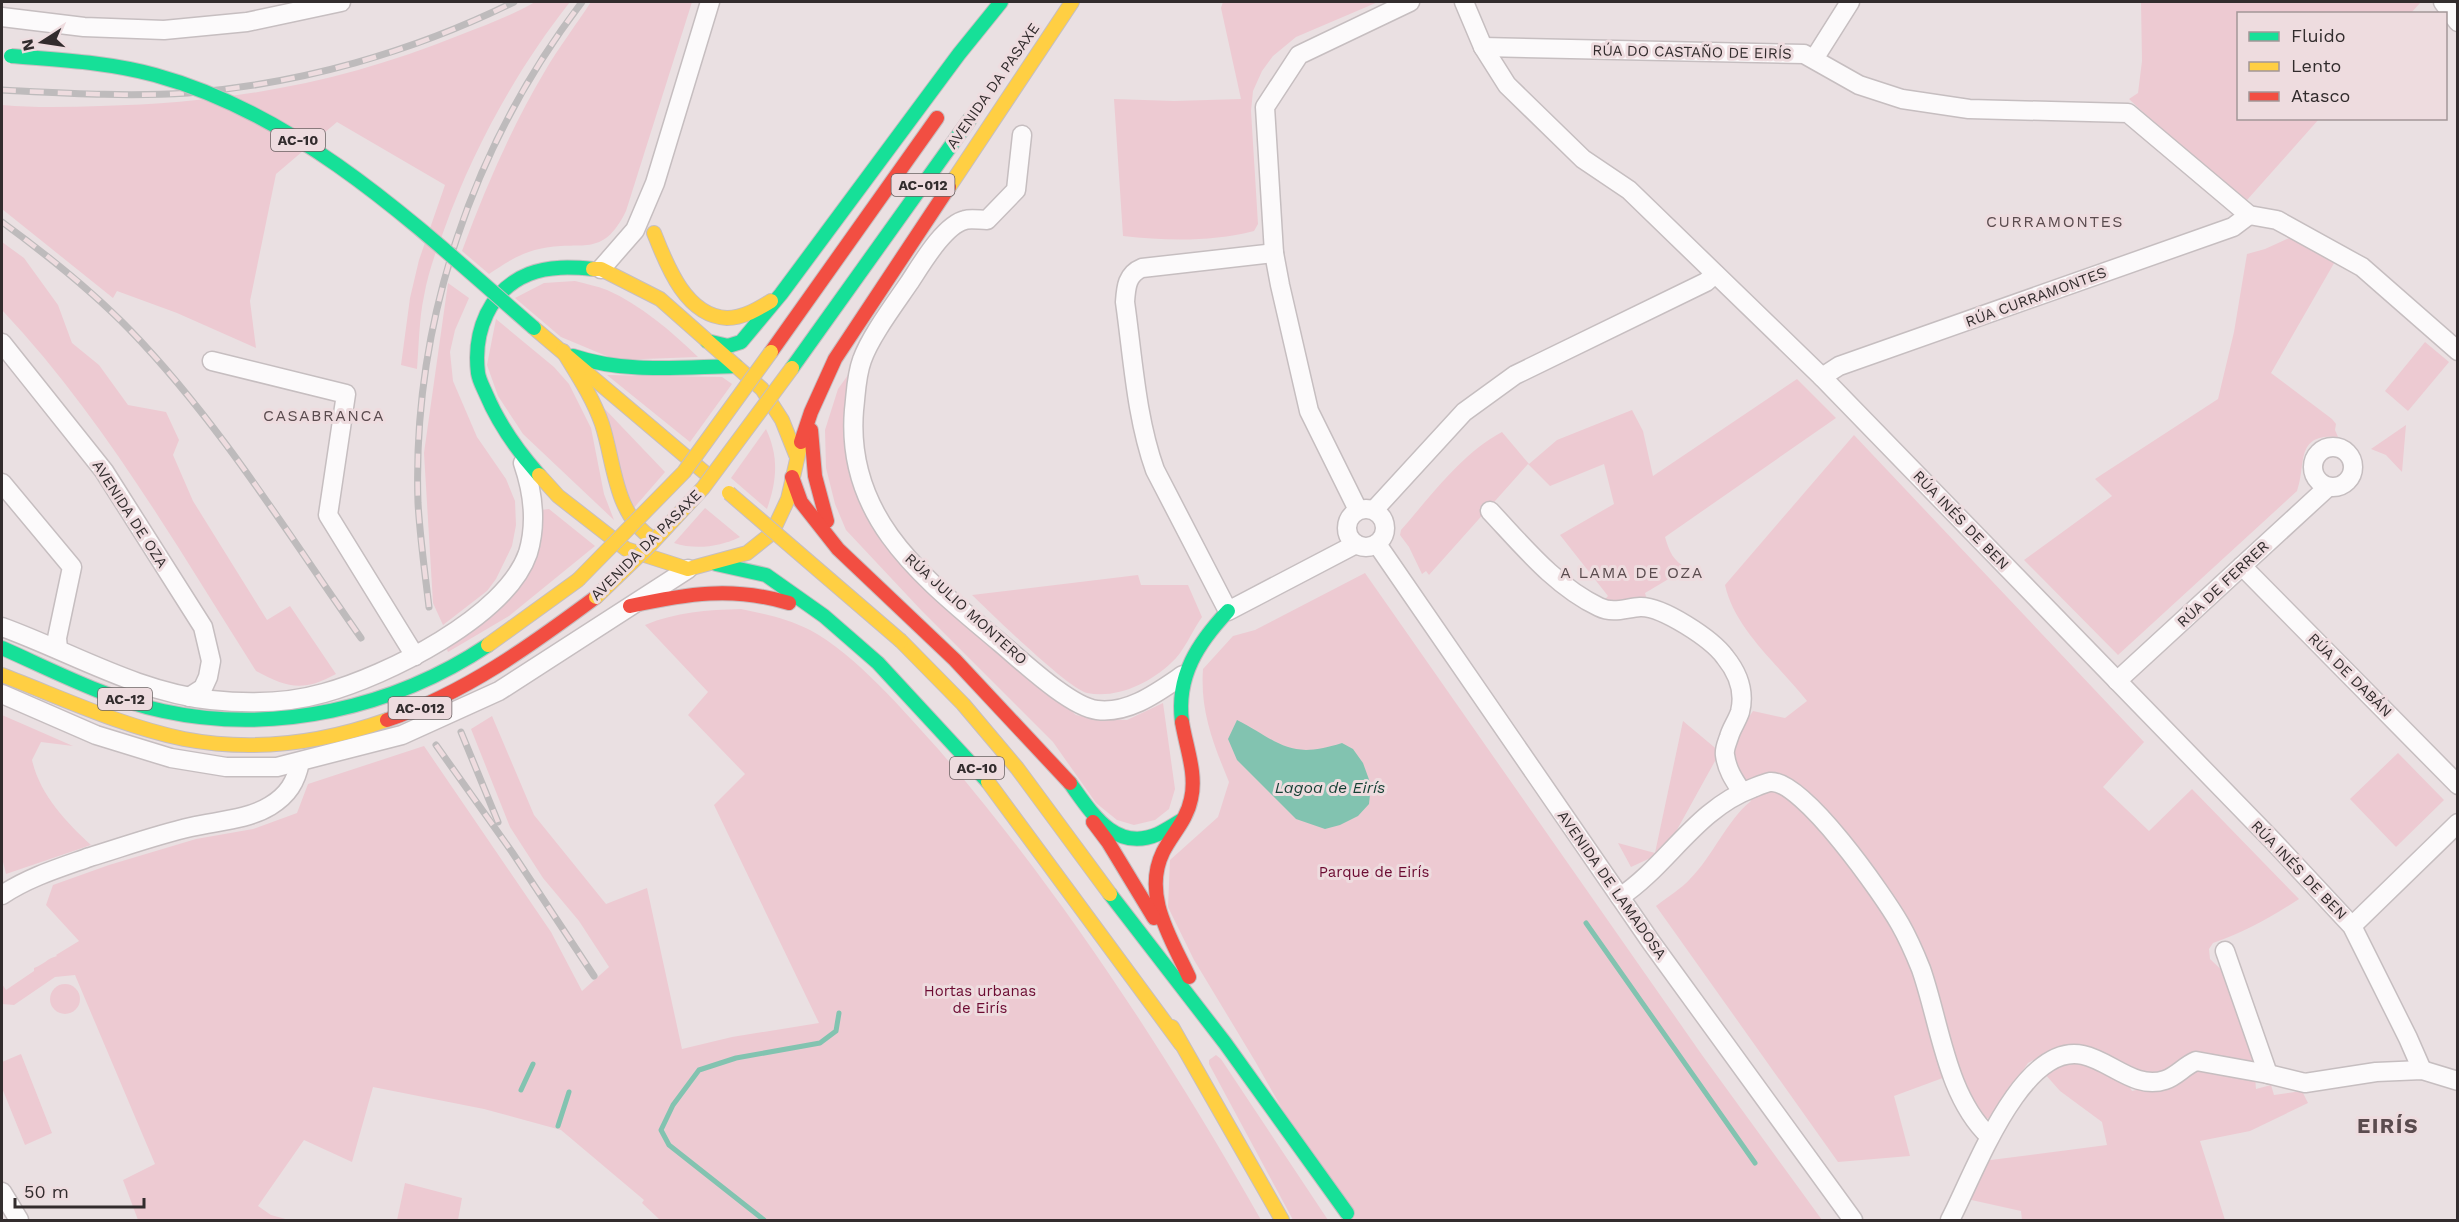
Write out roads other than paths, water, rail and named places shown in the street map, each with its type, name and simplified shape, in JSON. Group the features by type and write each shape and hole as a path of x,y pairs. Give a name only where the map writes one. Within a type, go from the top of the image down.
{"main road":[{"path":"706,341 728,346 741,342 781,294 959,54 1001,2"},
{"name":"AVENIDA DA PASAXE","path":"1003,21 1016,2"},
{"path":"796,454 782,420 762,389 660,299 601,269 565,267 528,274 499,293 485,314 478,336 478,374 496,419 519,452 558,496 626,549 710,563 747,553 772,533 788,499 796,454 810,412 835,359 1071,2"},
{"name":"AC-10","path":"6,55 83,62 151,74 217,98 279,128 338,166 390,206 563,351 901,641 963,705 1017,768 1075,849 1225,1043 1347,1213"},
{"name":"AVENIDA DA PASAXE","path":"2,648 113,695 160,710 212,721 261,722 340,710 383,698 425,680 467,657 519,625 578,580 632,528 684,472 878,204 944,108"},
{"name":"AVENIDA DA PASAXE","path":"2,675 131,725 185,739 218,744 270,745 322,739 374,725 425,706 473,682 514,657 596,597 651,544 703,488 792,368 977,108"},
{"path":"654,233 666,266 680,287 695,306 714,316 741,317 781,294"},
{"path":"563,351 587,361 630,368 736,366"},
{"path":"563,351 584,386 602,424 614,481 622,504 645,534 665,545"},
{"name":"AC-10","path":"810,412 812,456 817,482 825,516 838,549"},
{"name":"AC-10","path":"792,477 801,502 838,549 955,660 1038,751 1108,842 1225,1043"},
{"path":"692,561 747,553"},
{"name":"AC-10","path":"710,563 766,575 825,616 878,663 980,771 1181,1044"},
{"path":"630,606 717,590 765,594 825,616"},
{"path":"1193,985 1155,902 1155,866 1192,798 1192,774 1183,728 1181,702 1183,675 1200,643 1228,611"},
{"path":"53,694 96,735"},
{"path":"1038,751 1062,773 1101,824 1111,832 1130,838 1156,835 1182,820"},
{"name":"AC-10","path":"1075,849 1118,929"},
{"name":"AC-10","path":"1129,950 1282,1221"}],"street":[{"path":"2,17 84,27 164,30 247,22 341,2"},
{"path":"601,269 635,230 655,183 710,2"},
{"path":"1410,2 1299,55 1265,107 1274,253 1309,411 1366,510 1382,516 1386,528 1385,534 1377,544 1365,547 1356,544 1350,538 1347,526 1349,519 1366,510 1464,412 1515,375 1706,282 1715,274"},
{"name":"RÚA INÉS DE BEN","path":"1464,2 1483,47 1507,85 1583,159 1629,190 1822,377 2352,926 2422,1070"},
{"path":"1814,59 1850,2"},
{"path":"2444,2 2457,22"},
{"name":"RÚA DO CASTAÑO DE EIRÍS","path":"1483,47 1804,54 1859,85 1902,99 1969,109 2128,113 2249,214 2277,220 2362,267 2457,351"},
{"name":"RÚA JULIO MONTERO","path":"1022,135 1017,190 987,220 965,220 947,230 904,291 862,360 854,419 859,468 872,506 884,530 903,555 977,623 1069,698 1089,709 1113,711 1147,698 1183,675"},
{"path":"655,183 654,233 660,299"},
{"name":"RÚA CURRAMONTES","path":"1822,377 1839,366 2233,226 2249,214"},
{"path":"1274,253 1142,268 1134,271 1129,277 1125,302 1138,402 1149,453 1155,470 1228,611 1356,544"},
{"name":"AVENIDA DE OZA","path":"2,343 104,471 203,627 211,661 208,677 202,688 189,697"},
{"path":"212,361 346,394 328,514 415,656"},
{"path":"2,627 154,688 189,697 224,701 296,699 323,694 355,683 415,656 458,629 499,597 516,576 527,554 533,528 531,495 519,452"},
{"path":"2,483 72,567 57,638 58,649"},
{"name":"RÚA DE FERRER","path":"2117,681 2328,487"},
{"path":"1490,511 1545,569 1588,602 1603,609 1617,611 1642,607 1674,618 1714,643 1739,679 1740,712 1725,753 1728,771 1742,792"},
{"name":"AVENIDA DE LAMADOSA","path":"1377,544 1620,897 1853,1221"},
{"name":"AVENIDA DA PASAXE","path":"2,694 96,735 171,758 226,767 278,767 402,735 499,691 630,606 692,561"},
{"name":"RÚA DE DABÁN","path":"2242,566 2457,784"},
{"path":"2,894 32,877 127,845 267,807 290,789 300,762"},
{"path":"1620,897 1638,885 1693,827 1720,805 1742,792 1772,782 1793,789 1825,819 1900,924 1920,969 1960,1096 1976,1123 1989,1136"},
{"path":"2352,926 2457,823"},
{"path":"2225,951 2268,1074"},
{"path":"1950,1221 1989,1136 2034,1072 2044,1063 2073,1053 2086,1055 2138,1080 2153,1082 2165,1080 2196,1061 2305,1083 2376,1071 2422,1070 2457,1081"},
{"path":"3,1196 19,1221"}],"water":[{"name":"Lagoa de Eirís","path":"1237,720 1276,742 1297,749 1324,748 1342,743 1353,749 1363,763 1371,785 1369,804 1358,816 1325,829 1296,819 1237,760 1228,739"}],"waterway":[{"path":"1586,923 1755,1163"},
{"path":"764,1220 669,1145 661,1130 673,1105 699,1070 736,1058 820,1043 836,1031 839,1013"},
{"path":"521,1090 533,1064"},
{"path":"558,1126 569,1092"}],"railway":[{"path":"2,90 141,95 230,89 272,82 355,63 396,50 476,20 514,2"},
{"path":"429,607 418,503 419,435 426,368 439,303 457,238 481,176 510,115 543,57 582,2"},
{"path":"2,222 100,301 162,365 223,440 361,638"},
{"path":"461,732 498,822"},
{"path":"436,745 512,852 594,976"}],"district":[{"name":"CURRAMONTES","path":"2055,221"},
{"name":"CASABRANCA","path":"324,415"},
{"name":"A LAMA DE OZA","path":"1632,572"},
{"name":"EIRÍS","path":"2388,1125"}],"park label":[{"name":"Parque de Eirís","path":"1374,872"},
{"name":"Hortas urbanas de Eirís","path":"980,1000"}]}
